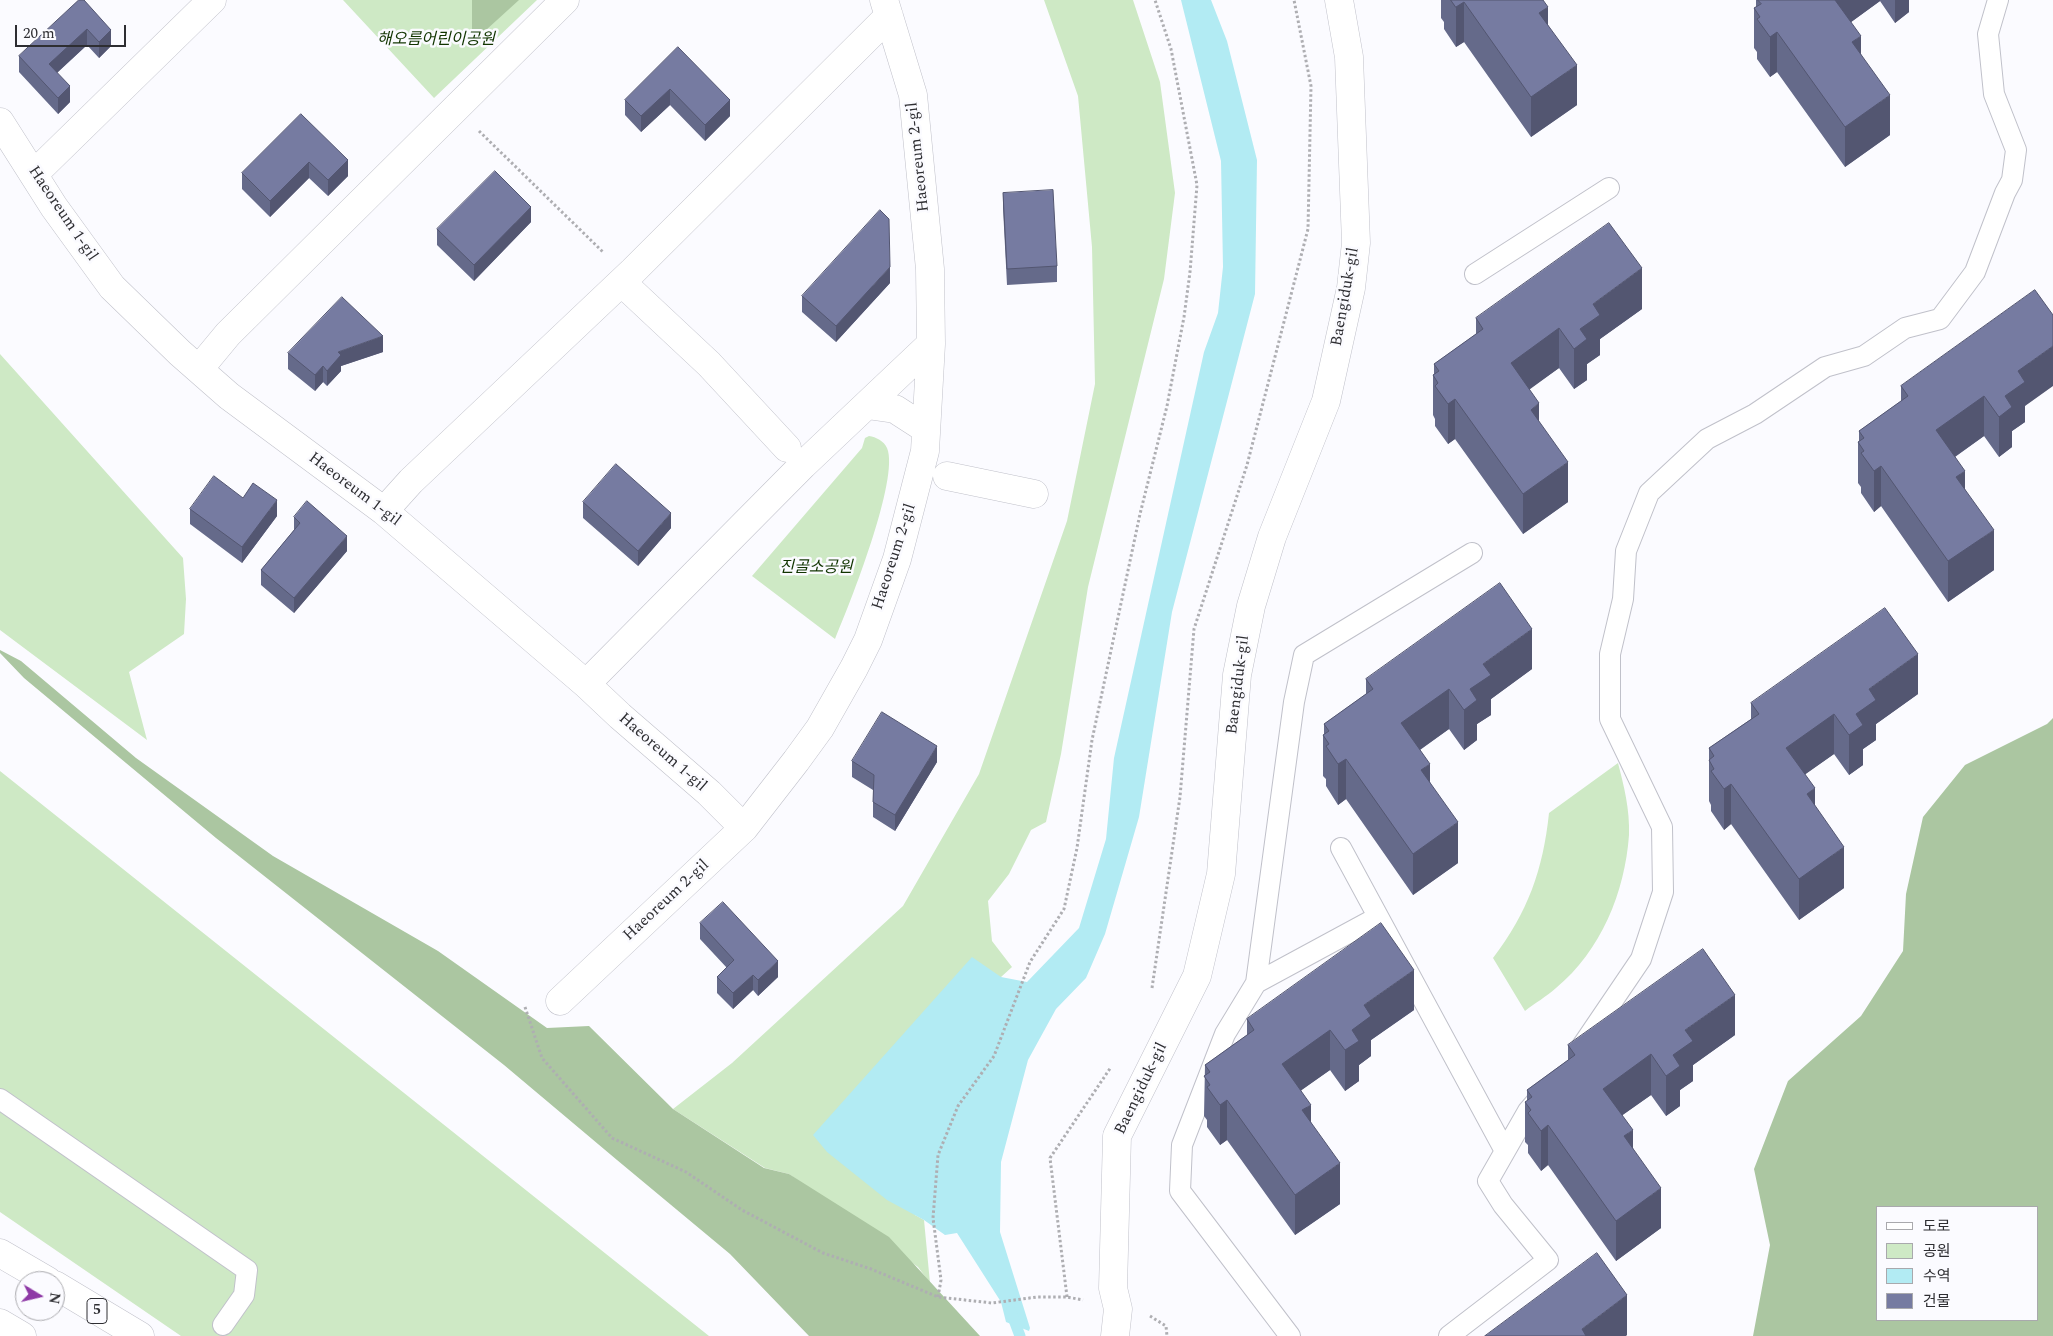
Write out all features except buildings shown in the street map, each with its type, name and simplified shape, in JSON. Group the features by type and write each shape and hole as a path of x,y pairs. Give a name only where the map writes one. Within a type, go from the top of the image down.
{"main road":[{"path":"34,174 212,0"},
{"path":"199,368 228,334 565,0"},
{"name":"Baengiduk-gil","path":"1115,1336 1118,1309 1113,1288 1117,1136 1197,976 1221,874 1237,675 1251,606 1272,537 1326,401 1351,288 1356,243 1349,57 1339,0"},
{"path":"384,511 411,481 632,271 887,8"},
{"name":"Haeoreum 2-gil","path":"560,1001 744,828 820,728 868,640 897,559 910,516 924,451 931,344 930,269 913,95 887,8"},
{"name":"Haeoreum 1-gil","path":"0,122 54,207 112,287 229,396 384,511 586,684 709,793 744,828"},
{"path":"631,291 709,364 787,448"},
{"path":"586,684 803,465 931,344"},
{"path":"867,405 895,409 926,429"},
{"path":"947,476 1034,494"},
{"path":"0,1253 31,1271"},
{"name":"5","path":"65,1291 140,1336"},
{"path":"0,1323 22,1336"}],"lane":[{"path":"1570,1061 1641,959 1663,892 1662,827 1610,719 1610,654 1623,598 1626,552 1649,493 1707,439 1755,414 1825,367 1864,356 1905,328 1940,319 1975,272 2005,193 2012,180 2016,150 1994,94 1988,34 1998,0"},
{"path":"1475,274 1609,188"},
{"path":"1290,1336 1180,1191 1182,1145 1225,1034 1256,983 1294,702 1304,655 1472,553"},
{"path":"1341,848 1505,1152"},
{"path":"1256,983 1378,917"},
{"path":"1448,1336 1548,1260 1503,1205 1488,1181 1528,1111 1552,1083"},
{"path":"0,1099 246,1270 244,1295 223,1325"}],"path":[{"path":"938,1297 941,1280 933,1218 938,1155 958,1106 994,1056 1026,970 1064,909 1077,848 1092,740 1140,514 1167,406 1190,272 1197,186 1172,49 1155,0"},
{"path":"1151,994 1180,797 1194,629 1247,466 1308,229 1311,86 1294,0"},
{"path":"477,129 610,258"},
{"path":"525,1007 542,1058 612,1138 686,1172 742,1210 823,1253 938,1297 992,1303 1037,1297 1067,1297 1118,1309"},
{"path":"1067,1297 1050,1158 1115,1062"},
{"path":"1148,1315 1166,1326 1167,1336"}],"green space":[{"name":"해오름어린이공원","path":"343,0 537,0 434,98"},
{"path":"472,0 519,0 486,30 472,31"},
{"path":"1044,0 1133,0 1160,82 1175,193 1164,279 1088,587 1061,754 1046,822 1031,830 1009,874 988,901 992,941 1012,967 1001,977 915,1215 924,1220 930,1283 918,1267 789,1174 765,1168 673,1109 732,1063 903,906 979,774 1067,521 1095,384 1092,247 1078,96"},
{"path":"0,354 183,558 186,599 184,634 129,672 147,740 0,630"},
{"name":"진골소공원","path":"869,436 880,440 887,448 889,463 886,486 880,513 861,572 835,639 752,576 862,448 865,438"},
{"path":"0,650 21,661 136,758 273,856 438,951 547,1028 589,1026 673,1109 764,1168 789,1174 889,1237 980,1336 809,1336 730,1254 504,1065 216,838 24,678 0,653"},
{"path":"2053,718 2053,1336 1753,1336 1770,1245 1754,1169 1788,1081 1861,1016 1903,951 1906,894 1923,817 1965,765 2047,724"},
{"path":"1618,763 1628,807 1629,835 1627,856 1616,899 1598,938 1586,956 1556,988 1525,1011 1493,958 1516,924 1532,890 1543,853 1549,813"},
{"path":"0,771 709,1336 181,1336 0,1212"}],"water":[{"path":"1181,0 1211,0 1227,41 1257,160 1255,294 1172,612 1139,817 1105,934 1086,978 1056,1009 1028,1060 1001,1162 1000,1232 1030,1328 1029,1331 1006,1322 1001,1302 957,1233 945,1235 924,1220 887,1200 827,1152 813,1135 972,957 1001,977 1027,982 1079,928 1106,839 1114,758 1204,352 1218,313 1223,267 1221,161"}],"waterway":[{"path":"1011,1312 1020,1336"}]}
